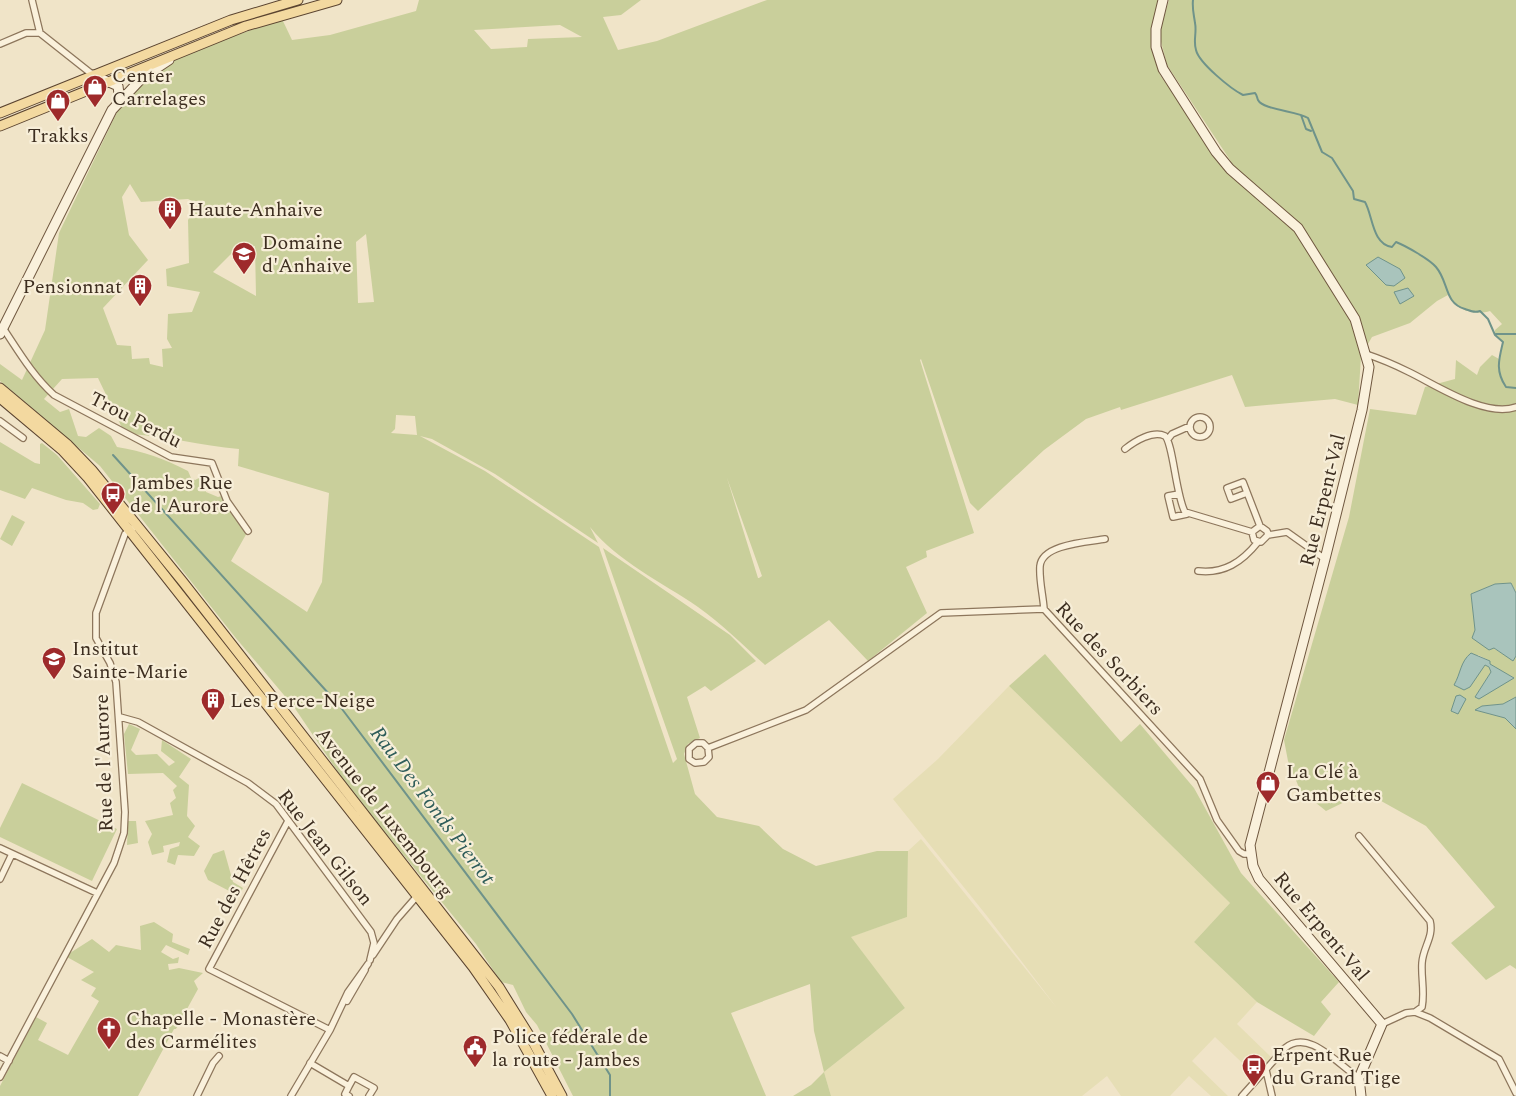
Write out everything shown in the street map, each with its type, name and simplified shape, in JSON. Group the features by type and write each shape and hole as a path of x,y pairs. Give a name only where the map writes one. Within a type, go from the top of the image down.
{"main road":[{"path":"0,113 231,20 298,0"},
{"path":"0,126 246,26 316,2 337,0"},
{"name":"Avenue de Luxembourg","path":"0,388 68,445 92,470 133,527 420,893 499,987 532,1040 562,1096"},
{"name":"Avenue de Luxembourg","path":"0,398 62,450 133,527"},
{"name":"Avenue de Luxembourg","path":"420,893 492,993 552,1096"}],"street":[{"path":"32,0 40,33 93,75 110,80 118,86 120,102"},
{"name":"Rue Erpent-Val","path":"1163,0 1156,29 1156,47 1163,69 1216,152 1230,169 1298,228 1355,319 1366,354 1368,380 1362,410 1325,559 1253,828 1250,854 1259,879 1382,1024"},
{"path":"0,44 26,33 40,33"},
{"path":"112,110 142,78 180,52"},
{"path":"2,331 112,110 115,99 110,80"},
{"name":"Trou Perdu","path":"2,331 24,362 54,395 171,457 212,463 228,501 248,531"},
{"path":"1366,354 1389,362 1446,392 1483,406 1501,410 1516,407"},
{"path":"0,421 23,438"},
{"path":"1168,439 1172,434 1190,426"},
{"path":"1125,448 1136,441 1154,434 1160,433 1168,439 1182,507 1187,514"},
{"path":"1198,571 1213,573 1231,566 1248,554 1258,542 1265,541 1268,535 1267,530 1260,526 1247,493"},
{"path":"1179,494 1168,496 1173,517 1187,514 1252,532"},
{"path":"1252,532 1260,526"},
{"name":"Rue de l'Aurore","path":"0,1077 114,863 124,832 120,717 116,682 110,663 96,638 95,623 96,613 125,534 133,527"},
{"path":"1252,532 1252,536 1258,542"},
{"path":"1268,535 1286,532 1325,559"},
{"path":"1044,609 1040,564 1046,554 1054,548 1105,539"},
{"name":"Rue des Sorbiers","path":"708,748 806,710 941,613 1044,609 1200,779 1217,820 1239,851 1244,854 1250,854"},
{"name":"Rue Jean Gilson","path":"120,717 138,722 248,783 276,804 371,932 374,943 369,962"},
{"name":"Rue des Hêtres","path":"288,821 209,969 330,1030"},
{"path":"1359,836 1430,920 1430,936 1422,963 1424,999 1422,1007 1415,1012 1398,1015 1382,1024 1359,1078 1361,1096"},
{"path":"0,848 97,893"},
{"path":"0,879 12,854"},
{"path":"291,1096 340,1011 362,979 369,962 420,893"},
{"path":"1415,1012 1430,1018 1498,1059 1516,1093"},
{"path":"1242,1096 1292,1042 1301,1041 1316,1047 1359,1078"},
{"path":"0,1056 9,1061"},
{"path":"197,1096 213,1063 220,1056"},
{"path":"310,1063 349,1086"},
{"path":"1266,1070 1272,1096"},
{"path":"349,1096 345,1094 354,1077 374,1088 370,1096"}],"shaded area":[{"path":"1009,686 1230,903 1194,942 1257,1002 1237,1024 1271,1057 1255,1075 1215,1037 1192,1061 1228,1096 1211,1096 1189,1076 1170,1096 1121,1096 1107,1076 1082,1096 831,1096 824,1072 905,1008 850,937 907,917 908,851 921,839 1057,1008 987,916 893,799 938,759"}],"green space":[{"path":"419,0 641,0 621,15 603,17 618,50 657,41 767,0 1159,0 1151,47 1160,75 1229,172 1234,166 1167,65 1159,34 1169,0 1516,0 1516,592 1511,583 1495,584 1471,594 1476,630 1493,648 1513,660 1516,656 1516,697 1503,704 1482,706 1476,710 1505,718 1516,729 1516,969 1510,965 1486,980 1451,943 1495,907 1426,826 1365,792 1326,811 1300,790 1288,761 1284,740 1349,517 1370,409 1416,415 1425,387 1455,379 1456,360 1477,375 1480,367 1492,355 1499,359 1503,342 1495,335 1495,330 1502,324 1490,311 1478,313 1460,308 1455,305 1448,295 1437,301 1410,323 1372,337 1361,356 1358,405 1335,399 1245,407 1232,375 1121,410 1120,407 1086,419 1044,450 978,511 970,503 921,359 974,533 926,551 927,557 906,567 927,613 868,661 829,620 765,665 707,614 627,561 590,527 598,543 495,474 432,439 420,436 485,471 599,547 673,763 677,759 603,548 730,635 756,661 711,691 705,686 687,697 700,738 688,744 684,754 695,794 717,817 759,826 783,849 816,866 877,851 908,851 907,917 851,937 905,1008 824,1072 814,1031 810,984 731,1013 766,1096 573,1096 537,1025 526,1012 513,985 501,982 476,944 348,787 294,707 235,637 100,466 0,381 0,364 22,380 45,330 59,233 119,108 151,76 184,54 282,19 292,40 330,35 416,11","holes":["560,25 582,37 528,39 527,47 491,49 474,30","130,184 141,202 188,199 198,204 188,220 189,263 166,269 167,286 200,292 192,312 168,314 167,339 172,348 162,349 163,367 150,364 149,358 132,359 131,346 117,345 103,308 148,260 129,235 122,197","366,234 374,302 358,303 356,242","255,246 256,296 213,272 236,249","98,378 125,434 154,436 239,449 238,466 329,493 322,582 307,612 231,561 248,531 225,495 218,497 206,492 199,478 195,480 191,478 188,471 171,463 145,453 117,447 111,436 99,428 86,437 78,436 69,409 60,412 44,399 62,379","396,415 415,416 417,435 391,433 395,429","727,478 762,576 758,578","1478,655 1490,661 1489,664 1514,678 1475,697 1491,672 1489,667 1485,665 1478,674 1457,681"]},
{"path":"0,442 35,463 40,464 40,444 42,443 57,455 100,504 98,509 93,510 83,503 66,500 32,488 25,499 0,490"},
{"path":"12,515 25,522 12,546 0,539"},
{"path":"1045,654 1121,742 1140,724 1194,788 1241,873 1339,982 1321,1002 1331,1014 1314,1036 1257,1002 1194,942 1230,903 1009,686"},
{"path":"129,724 140,729 131,750 136,755 157,754 169,766 175,762 161,751 162,740 191,759 179,777 189,785 187,816 195,826 188,837 200,846 194,856 178,855 175,865 167,862 170,849 179,846 180,842 163,846 164,852 152,855 148,842 152,834 145,821 173,815 170,803 176,798 173,790 177,786 163,773 128,774 124,734"},
{"path":"22,783 117,829 92,881 0,837 0,828"},
{"path":"128,821 136,821 138,843 127,845"},
{"path":"224,850 233,882 243,888 239,896 208,880 204,871 213,854"},
{"path":"154,922 173,934 172,942 190,949 188,955 166,945 161,952 173,959 179,957 178,963 168,964 169,970 179,968 203,973 194,981 198,989 138,1096 0,1096 0,1086 36,1017 47,1023 38,1040 68,1055 99,1001 91,996 96,988 81,980 94,972 67,957 70,953 92,939 109,952 116,945 141,950 140,926"},
{"path":"824,1072 831,1096 793,1096 811,1085"}],"water":[{"path":"1378,257 1400,269 1405,278 1394,286 1386,285 1366,265"},
{"path":"1408,288 1414,296 1400,304 1394,292"},
{"path":"1511,583 1516,593 1516,656 1513,661 1494,648 1489,650 1472,638 1475,630 1471,594 1495,584"},
{"path":"1471,653 1490,661 1490,664 1514,678 1479,699 1475,697 1491,672 1489,667 1485,665 1470,687 1464,690 1454,685 1467,656"},
{"path":"1460,695 1466,699 1458,714 1451,711 1456,696"},
{"path":"1516,697 1516,729 1505,718 1475,710 1482,706 1503,704"}],"waterway":[{"path":"1193,0 1195,47 1203,62 1224,82 1243,95 1255,93 1258,100 1267,106 1308,118 1322,152 1332,158 1353,191 1354,199 1365,202 1380,241 1392,247 1396,242 1428,260 1440,273 1453,302 1471,311 1480,311 1488,319 1495,335 1503,342 1499,365 1500,376 1506,387 1516,388"},
{"path":"1301,115 1306,129 1311,131"},
{"path":"1496,334 1516,334"},
{"name":"Rau Des Fonds Pierrot","path":"113,455 339,705 572,1014 610,1075 610,1096"}],"place":[{"name":"Center Carrelages","path":"95,108"},
{"name":"Trakks","path":"58,122"},
{"name":"Haute-Anhaive","path":"170,230"},
{"name":"Domaine d'Anhaive","path":"244,275"},
{"name":"Pensionnat","path":"140,307"},
{"name":"Jambes Rue de l'Aurore","path":"113,515"},
{"name":"Institut Sainte-Marie","path":"54,680"},
{"name":"Les Perce-Neige","path":"213,721"},
{"name":"La Clé à Gambettes","path":"1268,804"},
{"name":"Chapelle - Monastère des Carmélites","path":"109,1050"},
{"name":"Police fédérale de la route - Jambes","path":"475,1068"},
{"name":"Erpent Rue du Grand Tige","path":"1254,1087"}]}
